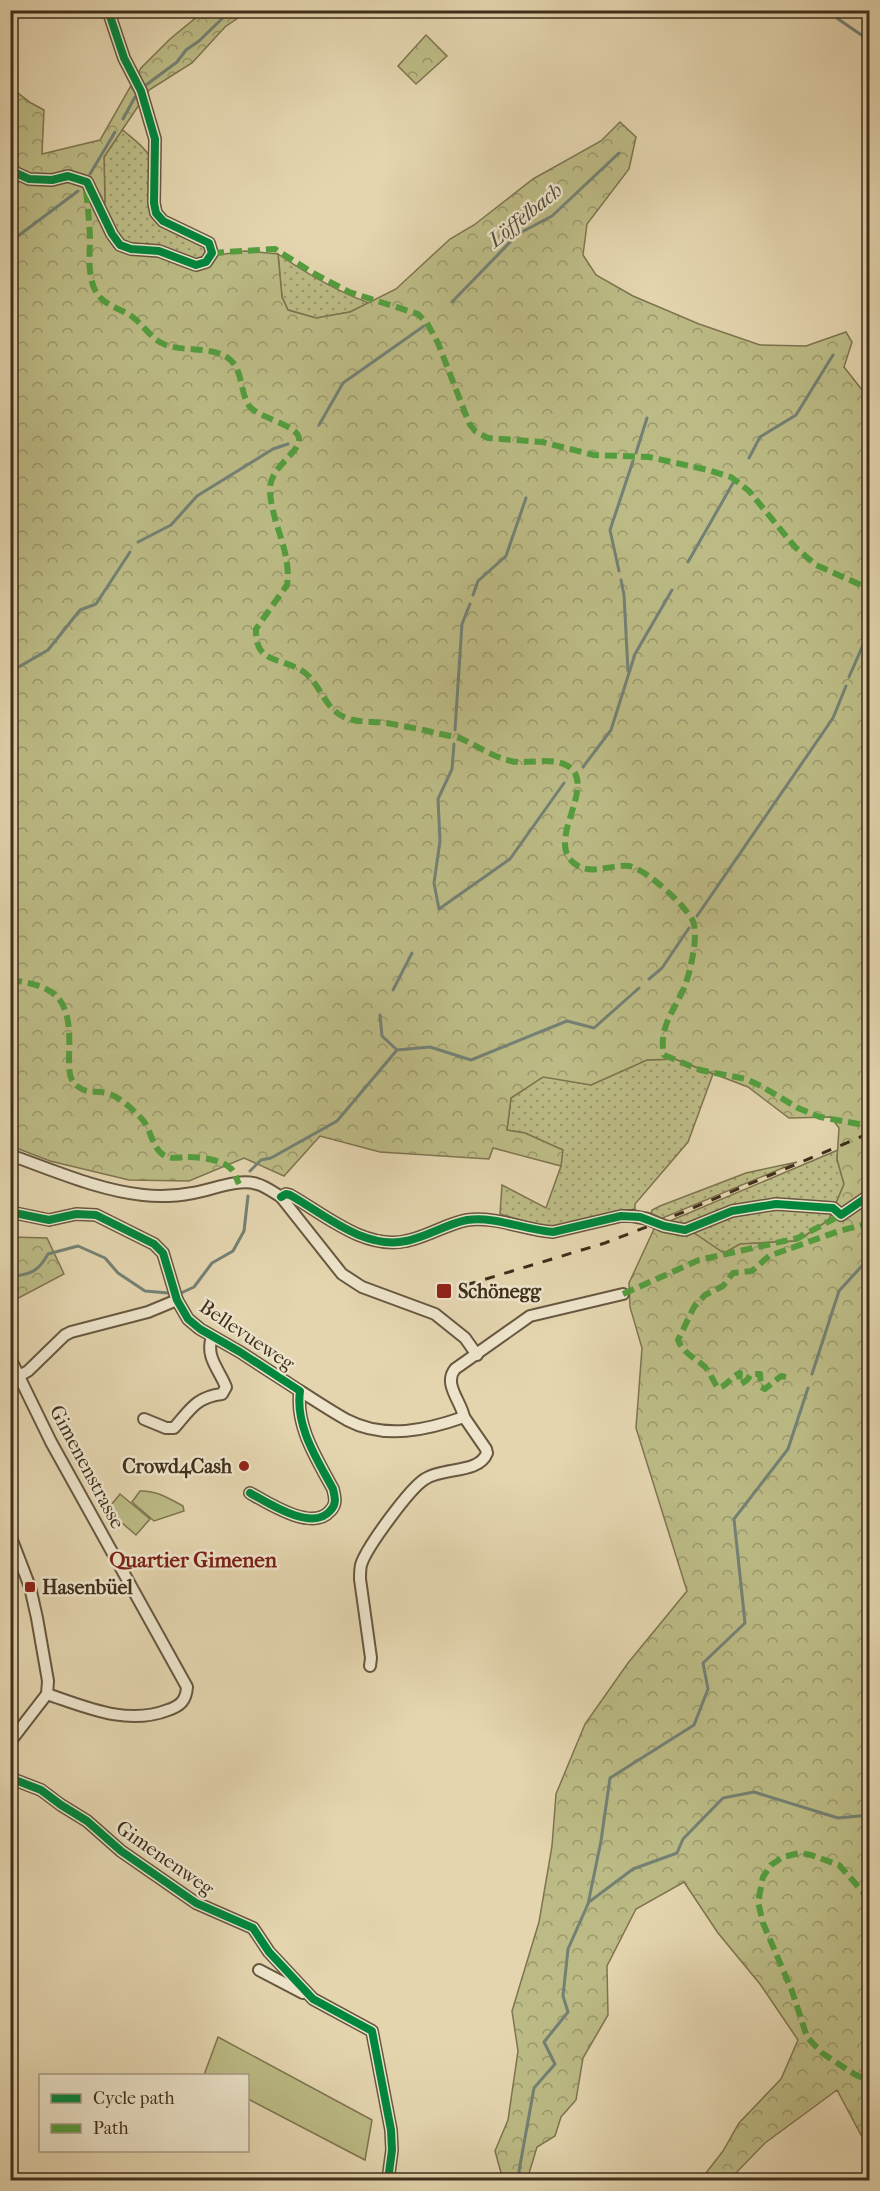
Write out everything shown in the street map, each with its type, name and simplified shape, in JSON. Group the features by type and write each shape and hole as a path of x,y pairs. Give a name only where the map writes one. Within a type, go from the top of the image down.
{"street":[{"path":"10,167 16,174 29,179 52,180 68,176 87,182 112,234 120,245 131,249 159,251 196,265 206,262 212,253 209,243 163,221 156,213 154,203 155,139 141,91 124,58 108,10"},
{"path":"10,1155 92,1184 143,1195 168,1196 255,1183 281,1197 342,1274 362,1287 435,1314 465,1338 477,1355"},
{"path":"281,1197 285,1194 290,1195 351,1231 374,1240 391,1243 407,1241 466,1220 500,1221 553,1232 633,1215 664,1226 685,1230 732,1211 776,1204 834,1208 841,1215 870,1195"},
{"name":"Bellevueweg","path":"10,1212 49,1220 76,1214 96,1215 154,1244 163,1253 177,1300 188,1319 213,1337 350,1421 379,1429 406,1432 418,1431 464,1417"},
{"path":"370,1666 371,1658 360,1579 361,1566 385,1527 417,1485 446,1470 473,1467 483,1461 487,1453 464,1417 450,1384 450,1375 455,1369 530,1316 623,1294"},
{"path":"19,1376 28,1371 65,1335 71,1332 148,1312 177,1300"},
{"name":"Bellevueweg","path":"144,1419 166,1428 174,1428 198,1402 207,1396 222,1394 226,1387 212,1360 209,1347 213,1337"},
{"name":"Gimenenstrasse","path":"10,1358 51,1442 187,1687 186,1696 180,1705 148,1716 128,1717 106,1713 47,1694"},
{"name":"Bellevueweg","path":"250,1493 287,1513 306,1518 319,1518 332,1509 336,1500 333,1489 301,1423 298,1404 300,1391"},
{"path":"10,1535 22,1562 38,1618 47,1672 47,1694 10,1742"},
{"name":"Gimenenweg","path":"10,1778 41,1790 87,1821 116,1846 195,1903 254,1928 269,1952 314,1999 372,2031 391,2130 392,2150 388,2181"},
{"path":"260,1970 314,1999"}],"green space":[{"path":"204,11 248,11 225,27 192,63 149,90 104,157 105,201 96,206 114,247 161,255 205,267 218,255 245,251 278,254 282,297 288,310 316,318 350,312 396,289 450,239 474,225 533,179 601,141 620,122 636,137 629,169 587,224 583,255 596,275 633,296 699,324 760,345 806,346 846,332 852,342 844,367 870,400 869,2150 837,2090 765,2143 735,2174 723,2180 707,2180 706,2173 723,2151 739,2123 781,2079 798,2040 760,1984 718,1933 684,1882 636,1909 607,1966 608,2015 583,2058 576,2100 561,2117 555,2136 537,2147 527,2180 503,2180 495,2151 508,2120 518,2051 512,2011 539,1922 552,1846 556,1794 585,1724 628,1663 687,1591 636,1428 642,1348 630,1307 629,1283 654,1229 694,1233 724,1253 740,1244 797,1241 829,1220 844,1184 837,1159 839,1128 831,1117 789,1118 748,1087 675,1059 647,1060 591,1085 543,1077 511,1098 507,1130 525,1133 563,1150 561,1166 493,1148 489,1159 380,1152 320,1136 284,1176 244,1158 189,1181 129,1180 50,1161 11,1146 10,87 44,110 42,154 100,140 141,68 170,39"},
{"path":"426,35 447,56 416,84 398,66"},
{"path":"121,130 138,143 150,157 152,172 149,204 153,217 171,231 206,247 205,257 195,260 126,242 116,236 105,209 104,157"},
{"path":"278,254 322,282 369,303 350,312 316,318 288,310 282,297"},
{"path":"675,1059 713,1074 688,1142 635,1204 635,1210 554,1227 541,1226 500,1214 502,1185 546,1208 561,1166 562,1150 525,1133 507,1130 511,1098 543,1076 591,1085 646,1060"},
{"path":"838,1150 837,1159 844,1184 835,1206 792,1202 685,1225 665,1223"},
{"path":"797,1162 658,1220 650,1217 652,1210 660,1206 746,1173"},
{"path":"769,1208 832,1211 829,1220 797,1241 740,1244 724,1254 694,1233 726,1215"},
{"path":"11,1237 47,1238 64,1274 11,1302"},
{"path":"140,1491 163,1496 183,1506 184,1511 154,1521 132,1502"},
{"path":"120,1494 150,1519 136,1535 107,1510"},
{"path":"218,2037 372,2120 365,2160 249,2100 249,2074 204,2074"}],"waterway":[{"path":"146,85 177,62 186,50 199,41 231,10"},
{"path":"808,10 822,16 831,14 870,41"},
{"path":"123,119 135,97"},
{"path":"90,174 115,132"},
{"name":"Löffelbach","path":"452,302 518,234 552,216 619,153"},
{"path":"10,242 78,191"},
{"name":"Löffelbach","path":"319,425 343,383 424,326"},
{"path":"749,458 760,437 796,415 833,355"},
{"path":"636,453 647,418"},
{"name":"Löffelbach","path":"138,542 171,525 197,496 273,449 288,444"},
{"path":"619,571 610,530 633,461"},
{"path":"688,562 733,483"},
{"path":"473,595 478,581 506,556 526,498"},
{"name":"Löffelbach","path":"10,672 48,650 80,610 96,604 130,552"},
{"path":"621,580 624,595 628,671"},
{"path":"583,767 611,730 635,654 672,590"},
{"path":"455,730 462,624 470,604"},
{"path":"849,677 870,629"},
{"path":"697,916 833,718 846,686"},
{"path":"454,744 452,769 438,799 440,841 434,883 439,909 510,859 564,783"},
{"path":"649,979 662,968 689,928"},
{"path":"393,990 412,953"},
{"path":"397,1050 430,1047 471,1060 567,1021 594,1028 639,988"},
{"path":"250,1171 261,1160 271,1158 337,1121 397,1050 382,1036 380,1015"},
{"path":"181,1293 194,1287 212,1263 233,1251 244,1231 248,1196"},
{"path":"10,1277 33,1271 41,1265 48,1254 78,1246 105,1258 118,1273 145,1291 168,1293"},
{"path":"812,1374 839,1291 870,1257"},
{"path":"521,2180 519,2171 534,2088 555,2064 544,2042 568,2012 563,1996 568,1949 588,1904 601,1841 610,1778 694,1725 708,1689 703,1663 745,1623 734,1519 788,1449 808,1388"},
{"path":"589,1902 633,1869 677,1853 683,1839 723,1798 754,1792 838,1818 870,1815"}],"railway":[{"path":"466,1285 605,1243 870,1133"}],"marked path":[{"path":"86,191 90,270 92,284 99,296 108,304 130,315 161,343 173,347 206,350 228,358 237,368 244,395 250,407 292,429 299,438 295,450 279,468 271,483 270,492 274,516 287,561 288,573 287,585 256,629 259,648 270,657 308,675 332,708 338,714 351,720 387,723 456,737 514,762 551,761 566,765 575,773 578,785 565,841 567,854 575,864 588,869 622,866 636,869 664,889 682,906 693,921 695,938 691,963 684,988 665,1028 664,1055 700,1070 746,1079 798,1108 820,1117 870,1126"},
{"path":"212,253 275,249 349,292 418,314 427,323 438,343 469,423 475,431 488,438 542,442 594,455 649,457 731,477 749,491 795,547 816,565 870,589"},
{"path":"10,980 43,987 61,1002 68,1024 70,1073 77,1086 89,1091 107,1093 125,1103 144,1121 155,1145 162,1154 170,1158 186,1157 218,1161 233,1171 239,1184"},
{"path":"623,1294 699,1260 798,1238 841,1215"},
{"path":"786,1377 781,1376 765,1389 761,1387 760,1374 751,1374 741,1384 739,1382 740,1373 718,1388 707,1369 686,1352 678,1340 694,1307 705,1295 723,1286 733,1273 752,1271 769,1256 839,1231 870,1223"},
{"path":"870,1900 839,1865 800,1853 783,1857 771,1865 763,1877 758,1902 763,1923 792,1991 807,2037 822,2053 854,2074 870,2081"},
{"path":"10,2169 25,2180"}],"cycle path":[{"path":"10,167 16,173 29,179 52,180 68,176 87,182 112,234 120,245 131,249 159,251 196,265 206,262 212,253 209,243 163,221 156,213 154,203 155,139 141,91 124,58 108,10"},
{"path":"281,1197 286,1194 290,1195 345,1228 375,1240 390,1242 414,1239 459,1222 478,1219 553,1232 621,1216 640,1217 664,1226 685,1230 732,1211 776,1204 833,1208 841,1215 870,1195"},
{"path":"10,1212 49,1220 76,1214 96,1215 154,1244 163,1253 177,1300 188,1319 200,1329 300,1391 299,1404 304,1429 314,1454 333,1489 334,1506 322,1517 302,1517 278,1509 250,1493"},
{"path":"10,1778 41,1790 87,1821 121,1851 196,1903 253,1928 269,1952 313,1999 372,2031 391,2130 392,2150 388,2180"}],"place":[{"name":"Schönegg","path":"444,1291"},
{"name":"Crowd4Cash","path":"244,1466"},
{"name":"Hasenbüel","path":"30,1587"}],"district":[{"name":"Quartier Gimenen","path":"193,1560"}]}
